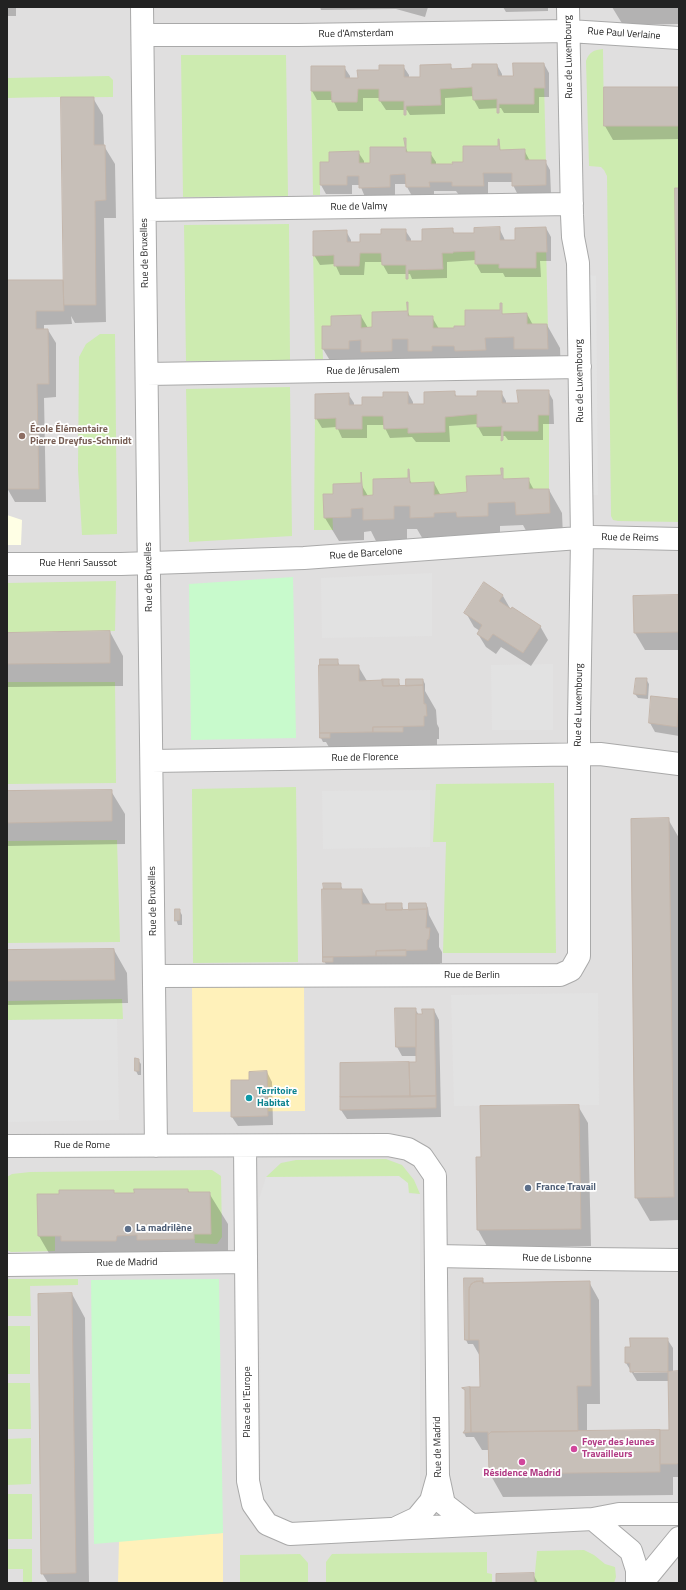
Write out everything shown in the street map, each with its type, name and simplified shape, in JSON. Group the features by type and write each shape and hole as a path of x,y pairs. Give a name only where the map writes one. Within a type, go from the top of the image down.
{"street":[{"name":"Rue de Bruxelles","path":"142,7 156,1146"},
{"name":"Rue de Luxembourg","path":"568,7 573,237 578,263 580,367 582,539 579,755"},
{"name":"Rue d'Amsterdam","path":"143,35 298,35 568,31"},
{"name":"Rue Paul Verlaine","path":"568,31 679,38"},
{"name":"Rue de Valmy","path":"145,210 572,204"},
{"name":"Rue de Jérusalem","path":"147,374 580,367"},
{"name":"Rue de Reims","path":"582,539 593,537 679,539"},
{"name":"Rue de Barcelone","path":"149,564 304,558 582,539"},
{"name":"Rue Henri Saussot","path":"7,564 149,564"},
{"name":"Rue de Florence","path":"152,760 600,754 679,764"},
{"name":"Rue de Berlin","path":"154,976 560,975 571,970 579,956 579,755"},
{"path":"156,1146 388,1145 408,1150 422,1157 435,1176 436,1256"},
{"name":"Rue de Rome","path":"7,1146 156,1146"},
{"name":"Place de l'Europe","path":"245,1146 248,1481 253,1504 267,1524 290,1534 471,1525"},
{"name":"Rue de Lisbonne","path":"436,1256 679,1260"},
{"name":"Rue de Madrid","path":"436,1256 438,1476 444,1504 471,1525"},
{"name":"Rue de Madrid","path":"7,1265 246,1262"},
{"name":"Place de l'Europe","path":"395,1529 417,1518 431,1501 438,1476"},
{"path":"471,1525 594,1519 619,1514 679,1514"},
{"path":"594,1519 631,1551 637,1570 638,1583"},
{"path":"642,1583 679,1538"}],"shaded area":[{"path":"7,7 679,7 679,1583 7,1583"},
{"path":"61,97 63,280 7,280 7,98"},
{"path":"588,275 596,276 598,495 591,495"},
{"path":"7,515 22,520 21,545 7,545"},
{"path":"432,573 432,636 322,638 321,578"},
{"path":"553,664 553,730 492,730 491,665"},
{"path":"430,790 430,847 323,849 322,791"},
{"path":"598,993 599,1105 454,1106 451,995"},
{"path":"117,1019 119,1120 7,1122 7,1020"},
{"path":"399,1176 408,1183 409,1194 420,1194 420,1501 395,1522 297,1525 279,1516 263,1499 261,1480 259,1199 266,1177"}],"green space":[{"path":"603,49 604,126 679,126 679,188 675,188 679,522 618,521 613,520 611,516 607,176 601,167 589,166 586,61 592,52"},
{"path":"181,55 286,55 288,196 183,197"},
{"path":"109,76 113,80 113,97 7,98 7,78"},
{"path":"544,81 546,166 320,169 320,195 313,195 311,83"},
{"path":"289,224 290,360 186,361 184,225"},
{"path":"546,244 548,330 322,335 323,359 315,359 313,247"},
{"path":"100,334 115,334 117,534 82,535 78,469 79,357 86,344"},
{"path":"290,387 292,536 189,542 186,389"},
{"path":"549,407 549,495 332,503 333,530 314,530 315,408"},
{"path":"293,577 296,738 191,740 189,584"},
{"path":"116,581 115,631 7,633 7,583"},
{"path":"7,682 115,682 116,783 7,784"},
{"path":"554,783 556,953 443,953 446,842 433,842 436,784"},
{"path":"296,787 298,962 193,963 192,789"},
{"path":"117,840 120,942 7,943 7,841"},
{"path":"122,999 123,1019 7,1020 7,1001"},
{"path":"386,1159 402,1165 414,1180 420,1194 266,1177 281,1163 296,1160"},
{"path":"212,1170 221,1176 222,1237 217,1244 195,1243 194,1234 211,1234 210,1192 188,1192 188,1189 134,1189 134,1193 114,1193 113,1190 60,1190 59,1194 37,1194 38,1236 55,1236 55,1251 11,1252 7,1250 7,1177 12,1174 30,1172"},
{"path":"7,1279 78,1279 78,1285 30,1286 31,1316 7,1316"},
{"path":"219,1279 223,1533 94,1544 91,1280"},
{"path":"7,1326 30,1326 30,1374 7,1374"},
{"path":"7,1383 30,1383 31,1429 7,1429"},
{"path":"31,1438 31,1484 7,1485 7,1439"},
{"path":"7,1494 32,1494 32,1539 7,1539"},
{"path":"7,1549 32,1549 32,1583 23,1583 23,1569 7,1569"},
{"path":"584,1550 594,1555 605,1564 615,1567 616,1577 614,1583 534,1583 537,1551"},
{"path":"487,1552 487,1573 492,1574 492,1583 326,1583 326,1562 332,1554"},
{"path":"300,1554 308,1563 308,1583 240,1583 240,1555"}],"sand":[{"path":"304,985 305,1111 193,1112 192,986"},
{"path":"223,1533 223,1583 118,1583 119,1541"}],"building":[{"path":"513,63 544,63 545,88 534,88 534,104 499,104 499,113 497,113 497,99 473,100 472,87 440,89 441,105 406,106 406,115 404,115 404,101 379,101 379,89 358,89 357,102 332,102 331,91 311,91 311,66 345,66 345,78 358,78 357,70 379,70 379,65 404,65 404,77 420,77 420,65 451,64 451,69 472,68 472,64 497,64 498,76 513,76"},
{"path":"604,87 679,87 679,126 604,126"},
{"path":"61,97 94,97 94,145 105,145 106,200 95,201 96,305 64,305"},
{"path":"404,138 406,138 406,152 431,152 431,164 453,164 452,162 463,162 463,146 498,146 499,139 500,150 525,149 525,160 546,160 546,185 512,186 512,173 483,173 484,186 452,186 452,182 429,182 430,187 406,187 405,174 390,175 390,187 359,188 359,176 347,176 347,185 320,185 320,162 329,162 329,152 359,151 359,163 370,163 370,147 405,147"},
{"path":"675,188 679,188 679,502"},
{"path":"500,227 500,240 515,240 515,228 546,227 547,252 536,252 536,268 499,268 499,264 475,264 475,251 453,252 442,253 443,269 408,270 408,279 406,279 406,265 382,265 381,253 360,253 359,266 334,266 334,255 313,256 313,231 347,230 347,242 360,242 360,234 381,234 381,229 406,229 406,241 422,241 422,229 453,228 453,233 474,233 474,228"},
{"name":"École Élémentaire Pierre Dreyfus-Schmidt","path":"7,280 63,280 64,311 36,311 36,329 48,329 49,384 37,384 39,489 7,489"},
{"path":"407,302 408,316 433,316 433,328 454,328 454,326 465,326 465,310 500,310 500,303 502,303 502,314 527,313 527,324 547,324 548,349 514,349 514,337 485,338 486,350 455,351 454,346 432,346 432,351 408,351 408,339 392,339 392,351 361,352 361,340 349,341 349,349 322,349 322,326 331,326 331,316 361,315 361,328 372,327 372,312 407,311"},
{"path":"517,390 549,390 549,415 538,415 538,431 503,431 503,440 501,441 502,426 477,427 477,414 445,417 445,432 408,433 408,428 384,429 383,416 362,416 362,429 336,429 336,418 315,419 315,394 349,393 349,405 362,405 362,397 383,397 383,392 408,392 408,404 424,404 424,392 455,391 455,396 477,396 477,391 502,391 502,403 518,403"},
{"path":"501,468 503,468 503,479 529,478 529,489 549,489 550,513 516,515 515,502 488,503 488,516 457,517 456,512 434,513 434,517 410,518 410,506 394,506 394,519 363,520 363,508 351,509 351,517 324,518 323,494 333,494 333,484 361,483 361,472 363,496 373,495 373,479 408,478 408,469 410,483 434,482 434,495 467,492 466,476 501,475"},
{"path":"484,582 503,595 499,601 511,609 512,607 541,626 523,653 493,634 488,641 477,634 482,625 464,613"},
{"path":"679,595 679,632 634,633 633,596"},
{"path":"110,631 110,663 7,664 7,633"},
{"path":"320,659 338,659 338,665 320,665"},
{"path":"319,665 359,665 359,681 383,680 383,686 423,685 424,704 426,704 427,716 424,716 424,726 373,727 373,732 320,733"},
{"path":"636,678 647,678 646,695 634,694"},
{"path":"382,679 399,679 399,686 383,686"},
{"path":"406,679 423,679 423,685 406,686"},
{"path":"651,696 679,699 677,727 649,723"},
{"path":"373,727 403,727 403,732 373,732"},
{"path":"320,733 330,733 330,738 320,738"},
{"path":"112,790 112,821 7,823 7,791"},
{"path":"669,818 674,1197 635,1198 631,819"},
{"path":"323,883 341,883 341,889 324,889"},
{"path":"322,889 362,889 362,904 386,904 386,910 427,909 426,928 430,928 429,939 427,940 427,950 376,951 376,956 323,957"},
{"path":"386,903 402,903 402,910 386,910"},
{"path":"409,903 426,903 427,909 409,910"},
{"path":"175,909 180,909 180,920 175,921"},
{"path":"114,949 115,980 7,981 7,950"},
{"path":"406,950 406,956 376,956 376,951"},
{"path":"323,957 333,957 333,962 323,962"},
{"path":"395,1008 416,1008 416,1047 396,1047"},
{"path":"422,1009 434,1009 436,1096 410,1097 409,1062 416,1062 416,1014 422,1014"},
{"path":"135,1058 139,1059 139,1071 135,1071"},
{"path":"409,1062 410,1097 340,1097 340,1063"},
{"name":"Territoire Habitat","path":"267,1071 268,1116 231,1117 231,1080 249,1080 249,1072"},
{"path":"436,1096 436,1108 340,1110 340,1097"},
{"name":"France Travail","path":"579,1105 581,1229 477,1230 476,1157 481,1157 480,1106"},
{"path":"134,1189 188,1189 188,1192 210,1192 211,1234 194,1234 194,1239 137,1240 137,1235 117,1236 116,1241 61,1241 61,1236 38,1236 37,1194 59,1194 59,1190 114,1190 114,1193 134,1193"},
{"path":"464,1278 483,1278 483,1281 474,1282 469,1287 469,1340 465,1340"},
{"path":"477,1281 483,1281 482,1283 590,1281 591,1386 577,1386 578,1431 491,1432 488,1435 488,1432 471,1432 470,1387 480,1387 479,1340 469,1340 469,1290 471,1284"},
{"path":"72,1293 76,1573 41,1574 38,1294"},
{"path":"630,1338 668,1338 668,1372 630,1372 630,1363 625,1363 625,1347 630,1347"},
{"path":"679,1371 679,1462 677,1464 660,1464 660,1430 669,1430 668,1372"},
{"path":"470,1387 471,1432 463,1433 465,1430 465,1390 462,1388"},
{"name":"Foyer des Jeunes Travailleurs","path":"660,1430 660,1472 489,1474 488,1435 491,1432"},
{"path":"534,1573 534,1583 496,1583 496,1574"}],"place":[{"name":"École Élémentaire Pierre Dreyfus-Schmidt","path":"22,436"},
{"name":"Territoire Habitat","path":"249,1098"},
{"name":"France Travail","path":"528,1188"},
{"name":"La madrilène","path":"128,1229"},
{"name":"Foyer des Jeunes Travailleurs","path":"574,1449"},
{"name":"Résidence Madrid","path":"522,1462"}]}
